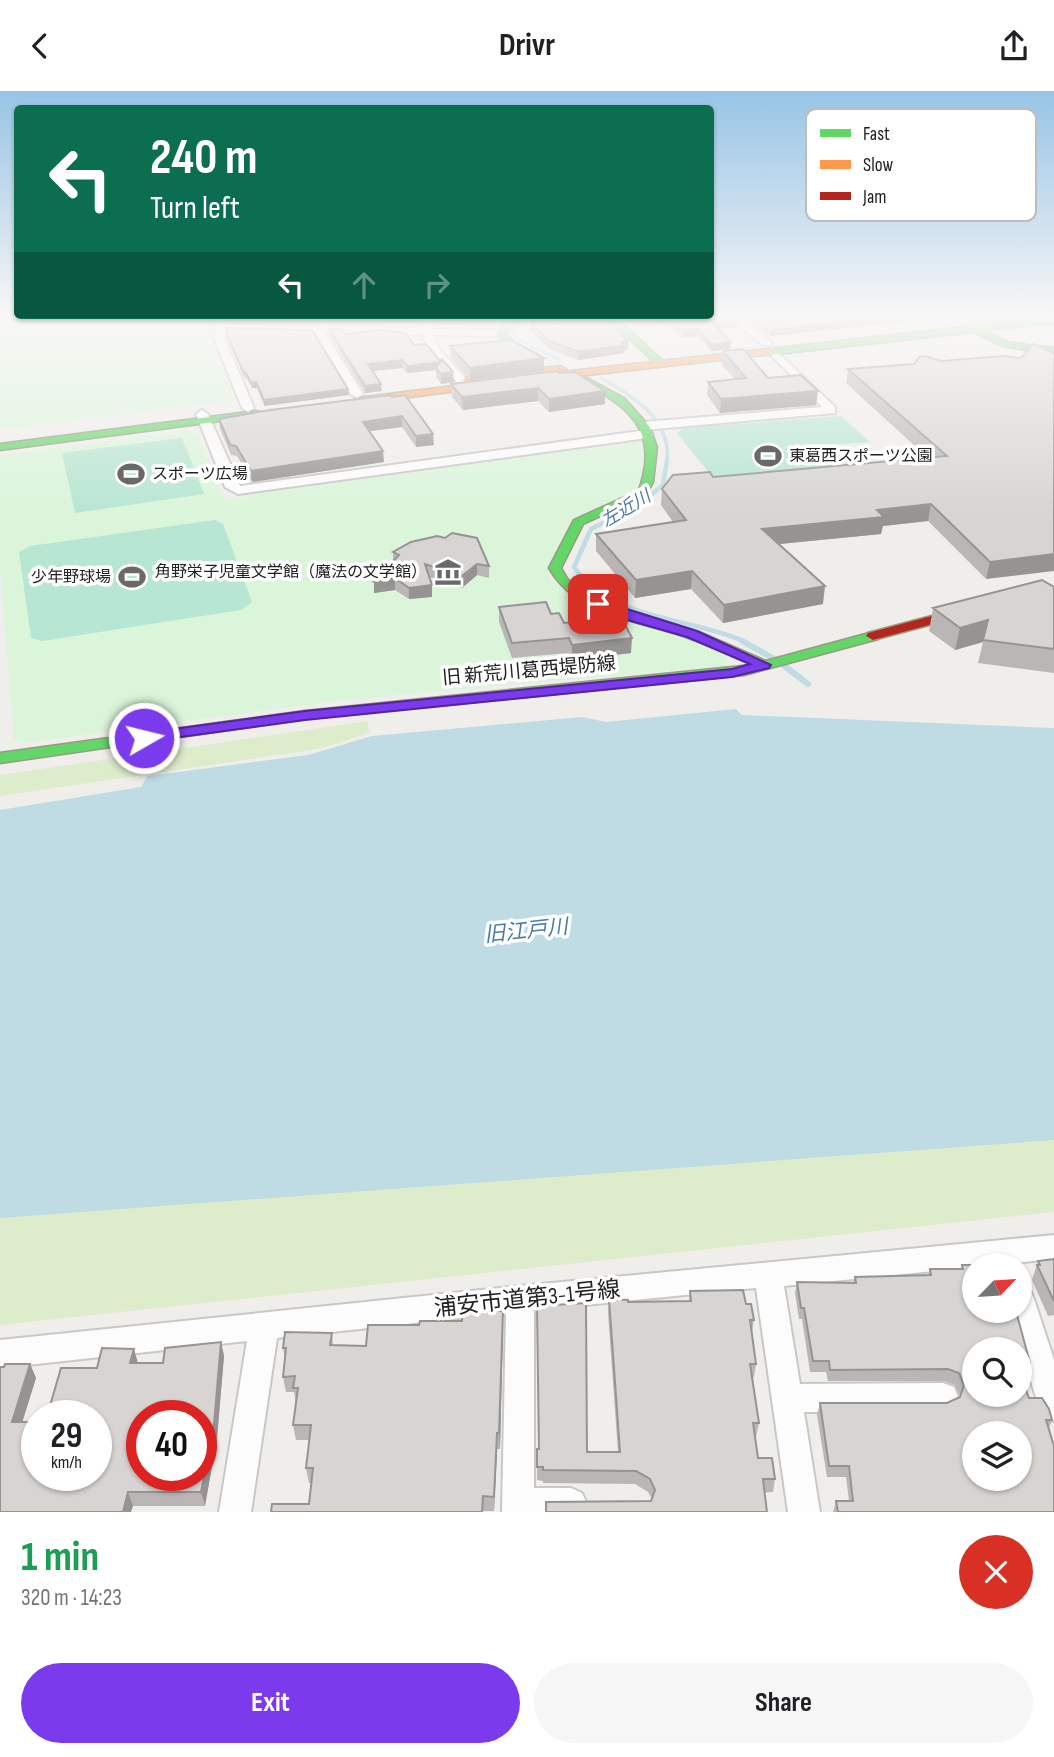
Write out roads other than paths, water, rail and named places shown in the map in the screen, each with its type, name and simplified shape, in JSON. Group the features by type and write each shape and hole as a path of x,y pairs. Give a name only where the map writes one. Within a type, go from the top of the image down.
{"street":[{"path":"238,383 248,408"},
{"path":"341,383 347,398"},
{"path":"347,398 446,383"},
{"path":"347,398 467,383"},
{"path":"590,383 621,400 646,430 652,447 648,482 642,493 578,522 555,568 558,578 598,604 692,634 764,665"},
{"path":"204,417 232,487 239,490 646,430 831,410 805,383"},
{"path":"0,439 204,417 248,408 274,408 0,447"},
{"name":"旧 新荒川葛西堤防線","path":"0,758 305,715 732,673 981,607"},
{"name":"浦安市道第3-1号線","path":"1028,1253 1054,1247"},
{"name":"浦安市道第3-1号線","path":"0,1355 768,1274 962,1261"},
{"path":"768,1274 804,1512"},
{"path":"520,1299 518,1508 596,1504"},
{"path":"1028,1323 1054,1407"},
{"path":"234,1512 264,1326"},
{"path":"787,1398 943,1397"}],"water":[{"name":"旧江戸川","path":"736,709 742,715 1054,728 1054,1140 0,1218 0,810 141,787 148,776 308,755 372,736 582,717 606,722"}],"waterway":[{"name":"左近川","path":"610,383 637,401 657,422 667,447 667,460"},
{"name":"左近川","path":"667,460 663,485 639,505 591,529 574,567 589,585 630,608 746,642"},
{"name":"左近川","path":"742,641 778,661 808,684"}],"place":[{"name":"東葛西スポーツ公園","path":"768,456"},
{"name":"スポーツ広場","path":"131,474"},
{"name":"角野栄子児童文学館（魔法の文学館）","path":"448,572"},
{"name":"少年野球場","path":"132,577"}]}
